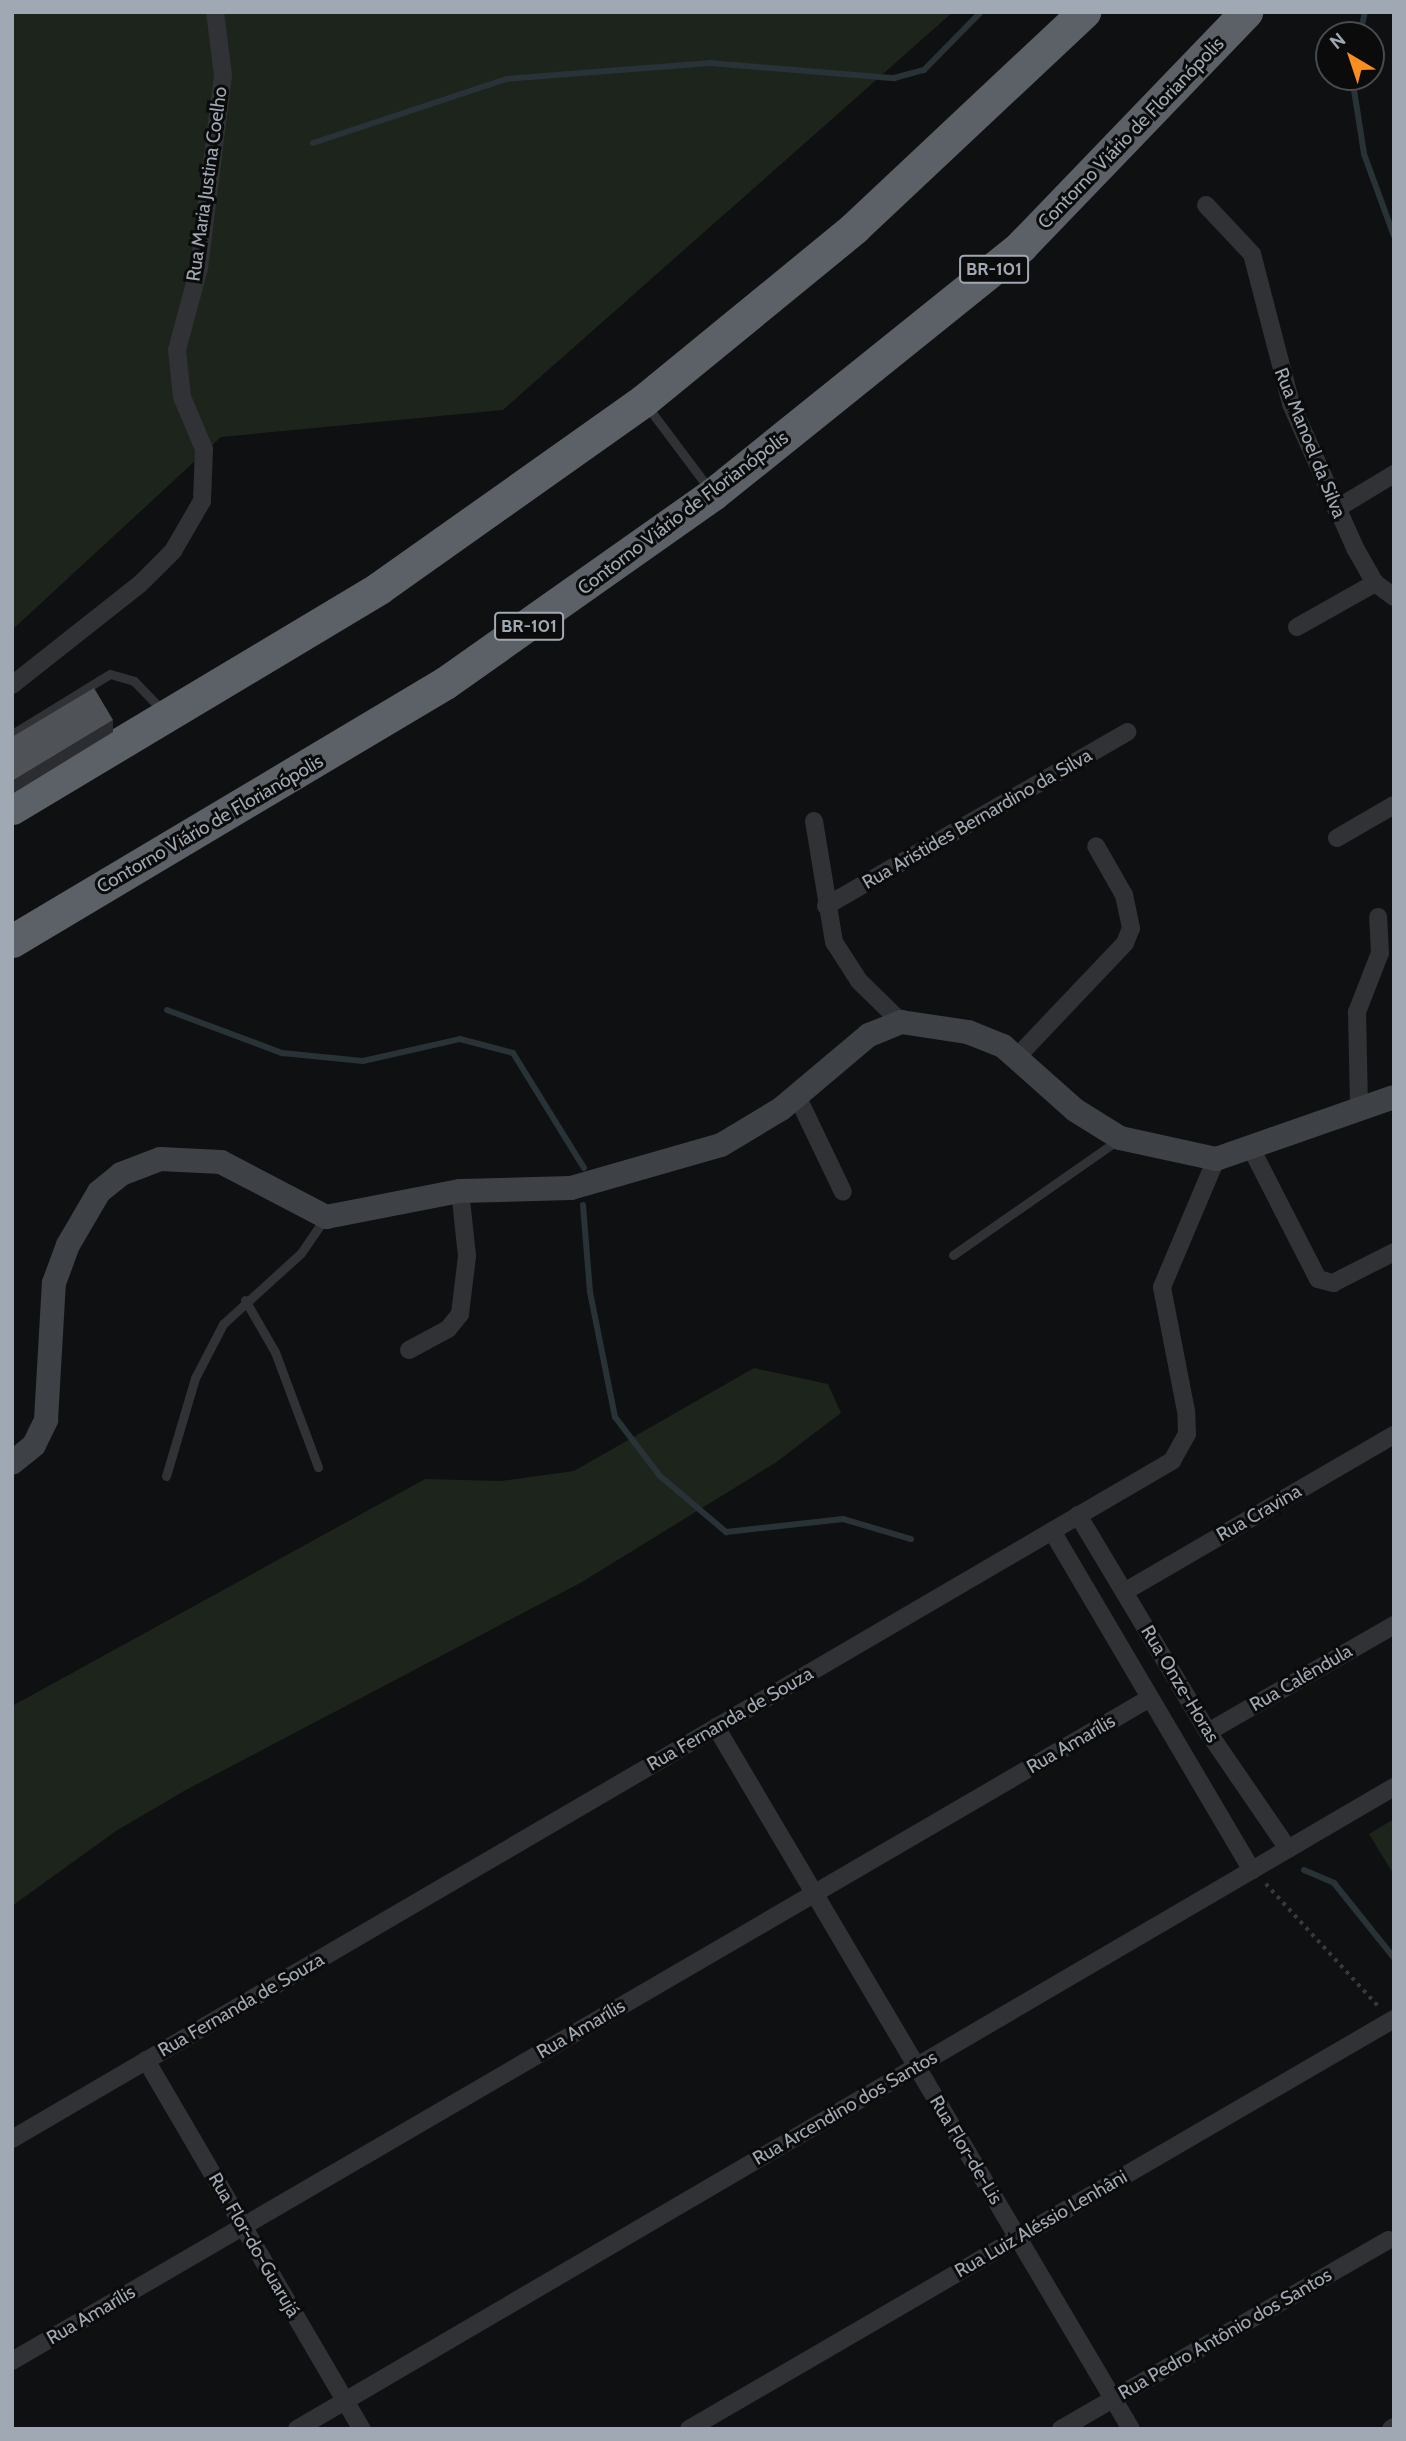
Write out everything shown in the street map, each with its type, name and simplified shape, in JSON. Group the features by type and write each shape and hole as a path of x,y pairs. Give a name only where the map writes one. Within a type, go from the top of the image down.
{"highway":[{"path":"12,808 169,718 379,587 643,401 854,228 1084,12"},
{"name":"Contorno Viário de Florianópolis","path":"12,941 445,683 713,494 1021,246 1246,12"}],"street":[{"name":"Rua Maria Justina Coelho","path":"12,685 140,584 173,551 202,501 204,449 182,397 177,350 199,268 223,75 215,12"},
{"name":"Rua Manoel da Silva","path":"1206,205 1240,238 1257,273 1276,357 1336,509 1375,583 1394,597"},
{"path":"1336,509 1394,474"},
{"path":"1297,627 1375,583"},
{"name":"Rua Aristides Bernardino da Silva","path":"826,906 1127,732"},
{"path":"1337,838 1394,805"},
{"path":"814,821 826,906 842,960 901,1021 968,1032 1017,1057 1075,1110 1120,1138 1216,1160 1252,1150 1359,1106 1394,1097"},
{"path":"1017,1057 1125,943 1131,928 1125,895 1096,846"},
{"path":"1359,1106 1357,1012 1380,953 1378,917"},
{"path":"12,1463 34,1445 46,1420 54,1283 68,1245 99,1192 121,1174 181,1155 211,1160 326,1217 460,1191 571,1188 640,1171 721,1144 796,1096 842,1054 901,1021"},
{"path":"796,1096 843,1192"},
{"path":"1252,1150 1318,1279 1334,1283 1394,1252"},
{"name":"Rua Fernanda de Souza","path":"12,2139 1052,1531 1182,1450 1186,1411 1162,1287 1216,1160"},
{"path":"409,1350 448,1329 460,1314 467,1256 460,1191"},
{"name":"Rua Cravina","path":"1124,1592 1394,1435"},
{"name":"Rua Onze-Horas","path":"1078,1515 1208,1732 1288,1849"},
{"name":"Rua Onze-Horas","path":"1052,1531 1252,1870"},
{"name":"Rua Calêndula","path":"1208,1732 1393,1626"},
{"name":"Rua Amarílis","path":"12,2361 1150,1698"},
{"name":"Rua Flor-de-Lis","path":"716,1727 1131,2429"},
{"name":"Rua Arcendino dos Santos","path":"297,2429 1394,1787"},
{"name":"Rua Luiz Aléssio Lenhâni","path":"689,2429 1393,2023"},
{"name":"Rua Flor-do-Guarujá","path":"146,2060 362,2429"},
{"name":"Rua Pedro Antônio dos Santos","path":"1061,2429 1388,2240"}],"lane":[{"path":"643,401 713,494"},
{"path":"12,734 121,673 169,718"},
{"path":"953,1255 1120,1138"},
{"path":"166,1476 195,1378 223,1324 245,1300 301,1253 326,1217"},
{"path":"245,1300 275,1353 318,1467"}],"path":[{"path":"1252,1870 1393,2023"}],"shaded area":[{"path":"12,12 953,12 503,410 221,437 12,630"},
{"path":"754,1368 828,1384 841,1413 775,1463 582,1582 184,1791 116,1831 12,1906 12,1706 425,1479 500,1481 574,1471"},
{"path":"1394,1819 1394,1875 1369,1834"}],"building":[{"path":"94,688 113,720 12,781 12,737"}],"waterway":[{"path":"313,143 506,79 710,63 894,78 924,70 981,12"},
{"path":"1363,21 1365,12"},
{"path":"1354,91 1364,154 1394,236"},
{"path":"167,1010 282,1053 363,1061 460,1039 513,1053 584,1168"},
{"path":"583,1205 590,1292 615,1417 660,1476 726,1532 843,1519 911,1539"},
{"path":"1304,1870 1334,1883 1394,1958"}]}
